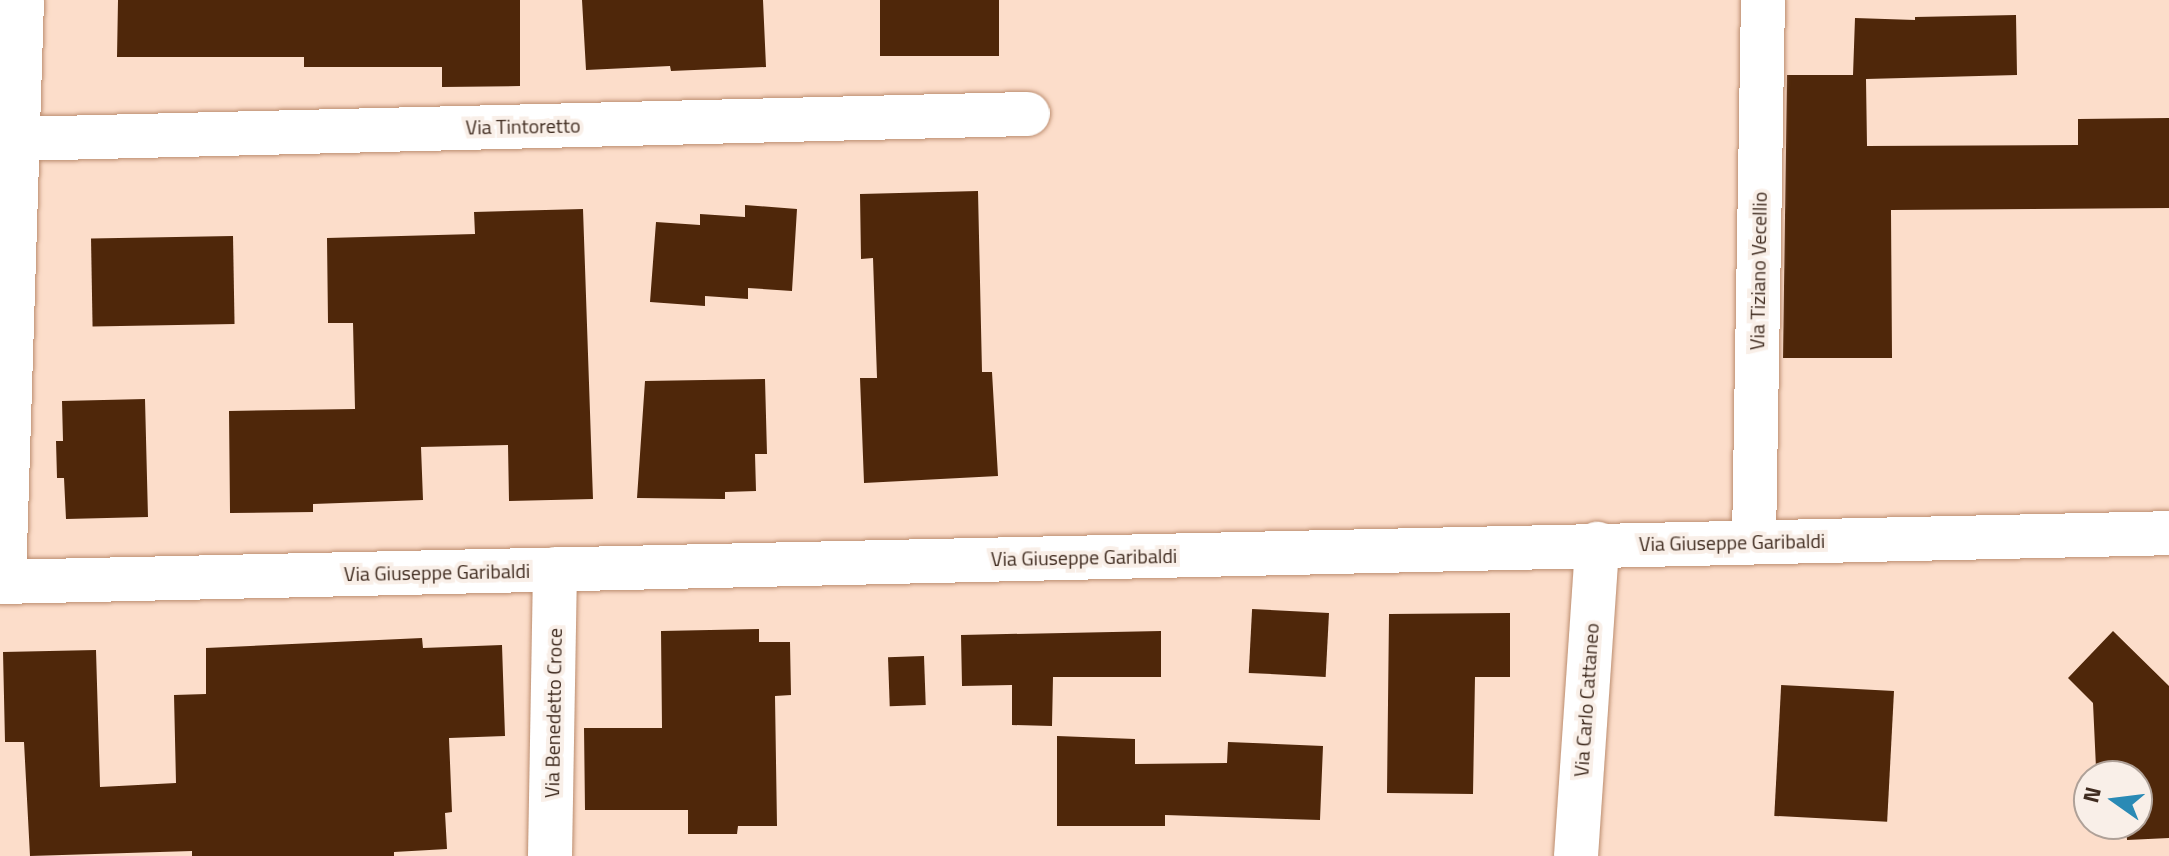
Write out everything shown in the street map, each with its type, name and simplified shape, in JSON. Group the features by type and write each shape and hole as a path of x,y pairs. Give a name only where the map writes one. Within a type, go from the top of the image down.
{"street":[{"path":"2,582 8,208 17,139 22,0"},
{"name":"Via Tiziano Vecellio","path":"1754,541 1763,0"},
{"name":"Via Tintoretto","path":"17,139 1028,114"},
{"name":"Via Giuseppe Garibaldi","path":"2,582 2169,533"},
{"name":"Via Carlo Cattaneo","path":"1576,856 1597,544"},
{"name":"Via Benedetto Croce","path":"550,856 555,569"}],"building":[{"path":"118,0 520,0 520,86 442,87 442,67 304,67 304,57 117,57"},
{"path":"582,0 763,0 766,67 671,71 670,66 586,70"},
{"path":"880,0 999,0 999,56 880,56"},
{"path":"2016,15 2017,75 1866,79 1867,146 2078,145 2078,119 2169,118 2169,208 1891,210 1892,358 1783,358 1787,75 1853,75 1855,18 1915,20 1915,17"},
{"path":"978,191 982,372 992,372 998,476 864,483 860,378 877,378 873,258 861,259 860,194"},
{"path":"745,205 797,209 792,291 748,288 748,299 705,296 705,306 650,302 656,222 700,225 700,214 745,217"},
{"path":"583,209 593,499 509,501 508,445 421,447 423,500 313,504 313,512 230,513 229,411 355,409 353,323 328,323 327,238 475,234 474,212"},
{"path":"233,236 235,324 93,326 91,238"},
{"path":"765,379 767,454 755,454 756,491 725,492 725,499 637,498 645,381"},
{"path":"145,399 148,517 66,519 64,478 57,478 56,441 63,441 62,401"},
{"path":"1252,609 1329,613 1326,677 1249,673"},
{"path":"1510,613 1510,677 1475,677 1473,794 1387,793 1389,614"},
{"path":"759,629 759,642 790,642 791,695 775,696 777,826 738,826 737,834 688,834 688,810 585,810 584,728 662,728 661,631"},
{"path":"1161,631 1161,677 1053,677 1052,726 1012,725 1012,685 962,686 961,635"},
{"path":"2113,631 2169,686 2169,838 2153,839 2153,760 2096,760 2093,703 2068,678"},
{"path":"422,638 423,648 502,645 505,736 449,738 452,812 445,813 447,849 394,852 394,856 192,856 192,851 30,856 24,742 5,742 3,652 96,650 100,787 176,783 174,695 206,694 206,648"},
{"path":"924,656 926,705 890,706 888,657"},
{"path":"1781,685 1894,691 1887,822 1774,816"},
{"path":"1057,736 1135,739 1135,764 1227,763 1228,742 1323,746 1320,820 1165,815 1165,826 1057,826"}]}
